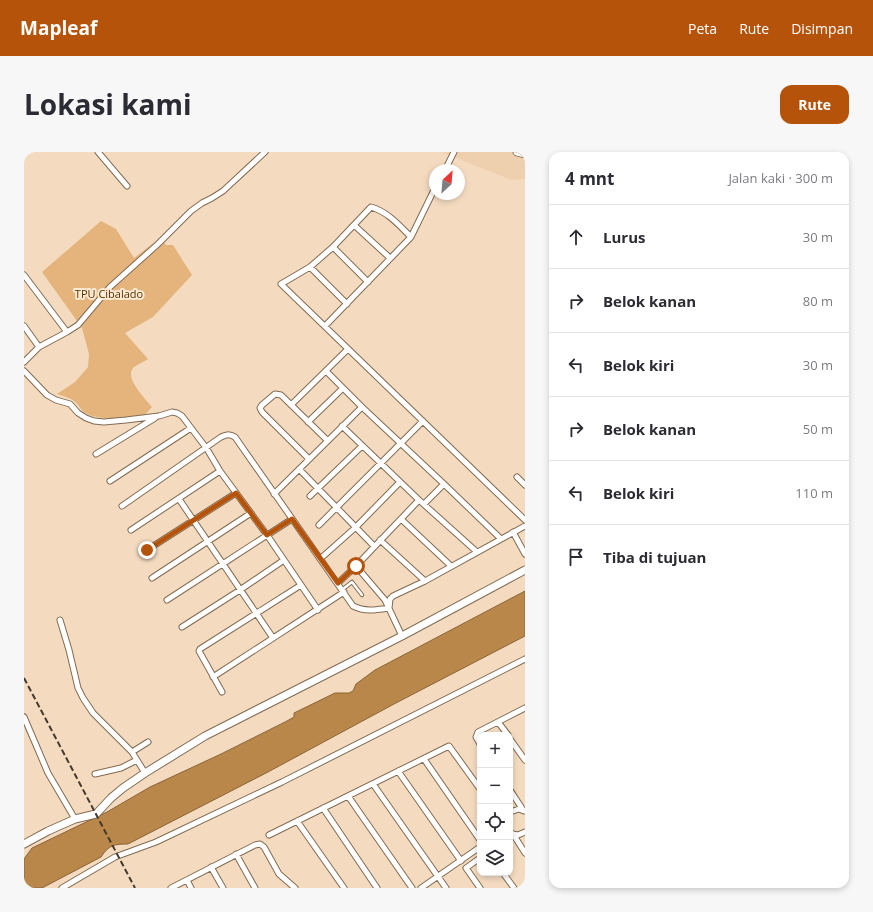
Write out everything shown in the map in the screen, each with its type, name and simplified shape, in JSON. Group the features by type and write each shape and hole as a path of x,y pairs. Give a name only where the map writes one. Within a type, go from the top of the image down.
{"street":[{"path":"98,152 126,186"},
{"path":"24,362 39,347 78,325 110,287 158,244 191,211 223,191 265,152"},
{"path":"448,164 454,152"},
{"path":"517,152 525,154"},
{"path":"325,326 411,237 429,200"},
{"path":"411,237 391,218 379,210 370,207 333,247 310,266 281,284 525,520"},
{"path":"354,224 390,258"},
{"path":"333,247 368,282"},
{"path":"310,266 347,304"},
{"path":"24,275 67,332"},
{"path":"24,326 39,347"},
{"path":"291,405 348,349"},
{"path":"24,371 47,395 56,400 70,404 78,413 86,418 104,422 159,416"},
{"path":"326,372 502,538"},
{"path":"308,422 343,388"},
{"path":"309,459 260,410 262,405 277,394 281,395 327,440"},
{"path":"274,494 362,407"},
{"path":"96,454 166,412 177,413 191,428 206,448 220,471 267,535 318,610"},
{"path":"319,525 423,421"},
{"path":"342,426 419,500 477,552"},
{"path":"110,481 191,428"},
{"path":"122,506 225,435 231,435 235,437 353,606 370,610 389,608"},
{"path":"310,496 362,446"},
{"path":"299,468 374,546"},
{"path":"131,530 220,471"},
{"path":"517,477 525,485"},
{"path":"320,559 356,528 400,482"},
{"path":"424,504 444,484"},
{"path":"147,550 236,493"},
{"path":"179,499 273,638"},
{"path":"338,583 419,500"},
{"path":"152,578 251,513"},
{"path":"167,600 292,519"},
{"path":"401,519 451,566"},
{"path":"389,608 390,599 393,596 425,581 525,526"},
{"path":"513,532 525,554"},
{"path":"380,540 425,581"},
{"path":"182,627 284,560"},
{"path":"356,566 381,594 402,636"},
{"path":"24,844 75,819 96,814 111,798 145,773 217,730 402,636 525,570"},
{"path":"222,692 199,651 200,649 301,585"},
{"path":"213,676 318,610 343,590"},
{"path":"60,620 78,688 83,698 93,713 132,752 145,773"},
{"path":"62,888 115,857 156,842 282,782 525,659"},
{"path":"478,732 525,709"},
{"path":"24,717 48,773 75,819"},
{"path":"498,722 506,732"},
{"path":"132,752 148,742"},
{"path":"513,742 525,760"},
{"path":"269,834 449,746 477,784"},
{"path":"424,758 477,836"},
{"path":"95,774 121,768 137,760"},
{"path":"398,771 461,861"},
{"path":"373,784 446,888"},
{"path":"513,794 524,811"},
{"path":"348,796 412,888"},
{"path":"323,808 377,888"},
{"path":"513,810 515,809 524,811"},
{"path":"298,821 344,888"},
{"path":"513,834 518,835 525,832"},
{"path":"513,836 525,853"},
{"path":"171,888 255,844 260,844 264,847 279,874 296,888"},
{"path":"421,888 477,849"},
{"path":"236,854 255,888"},
{"path":"477,860 466,868 480,888"},
{"path":"211,867 223,888"},
{"path":"505,876 514,888"},
{"path":"187,880 191,888"}],"lane":[{"path":"343,590 352,582 362,595"}],"shaded area":[{"path":"441,152 525,152 525,179 512,180"},
{"path":"525,591 525,636 128,844 112,846 101,857 42,888 24,888 24,859 32,848 107,812 150,787 287,721 294,717 294,713 335,693 349,693 353,691 356,684 375,670"}],"green space":[{"name":"TPU Cibalado","path":"101,221 116,229 134,258 160,238 166,245 173,245 192,275 153,317 125,333 148,359 134,367 131,371 133,382 152,407 145,415 114,418 98,417 84,412 71,399 57,394 75,382 88,367 89,354 82,328 42,272"}],"railway":[{"path":"24,678 135,888"}],"route":[{"path":"147,550 236,493 267,535 292,519 338,583 356,566"}]}
